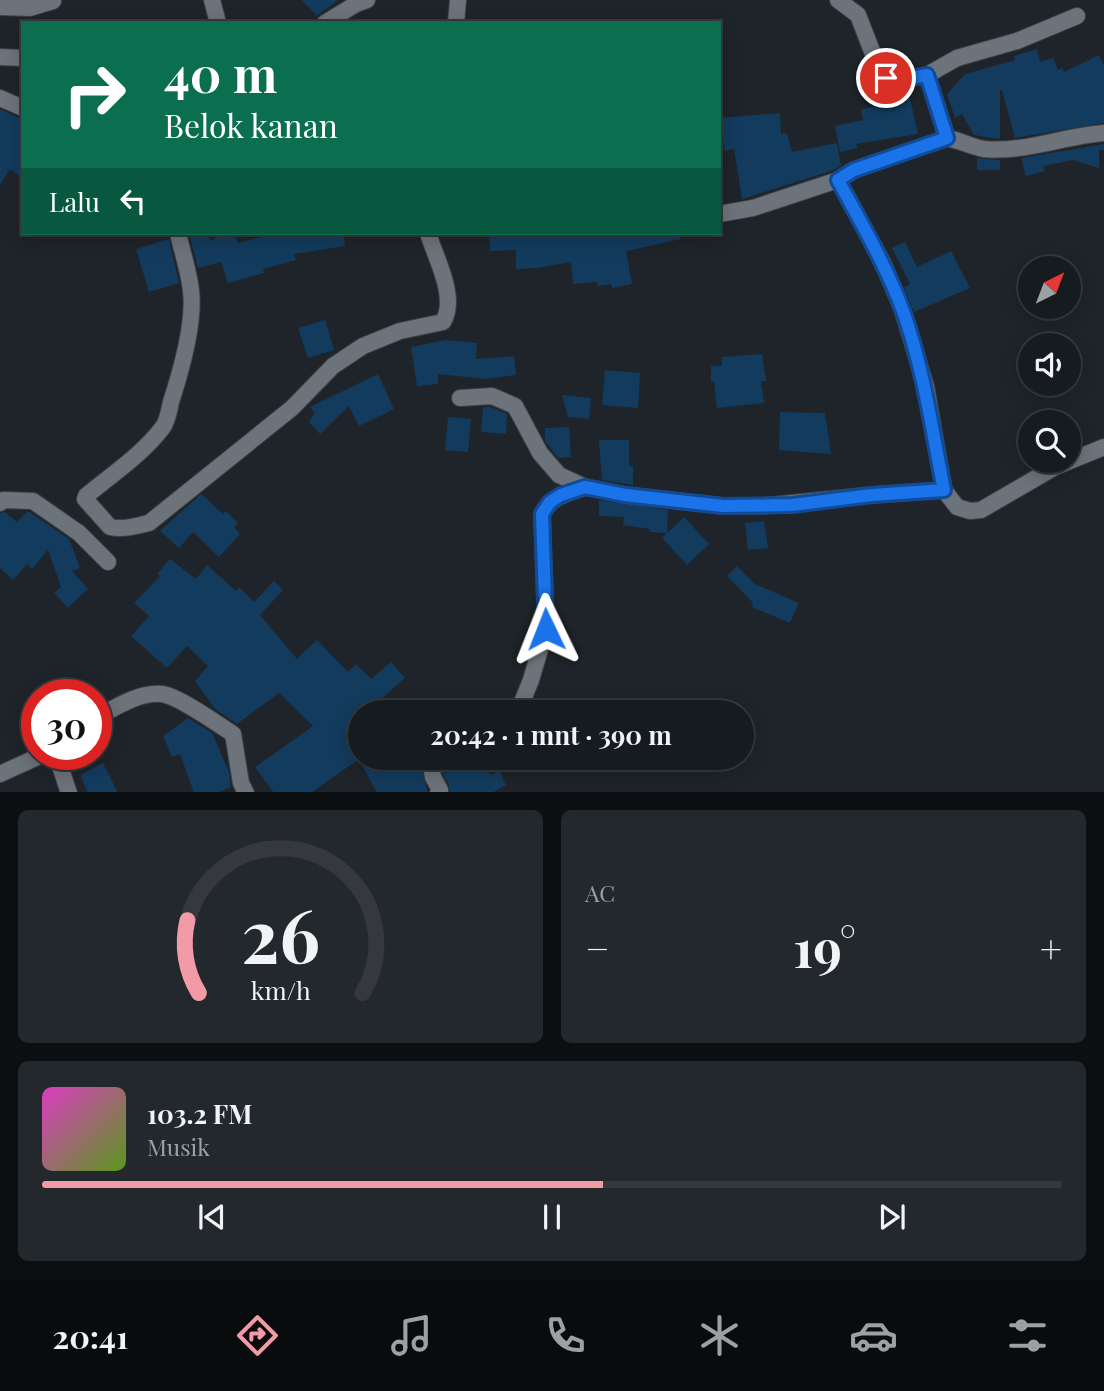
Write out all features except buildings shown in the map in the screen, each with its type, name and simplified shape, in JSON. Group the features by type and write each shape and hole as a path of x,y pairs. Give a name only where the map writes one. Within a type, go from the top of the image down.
{"street":[{"path":"212,0 217,21"},
{"path":"328,21 367,0"},
{"path":"456,21 458,0"},
{"path":"838,0 858,15 880,72 891,82 927,75 957,58 1017,41 1077,16"},
{"path":"0,7 30,8 53,1"},
{"path":"0,57 21,58"},
{"path":"927,75 947,138"},
{"path":"0,98 21,107"},
{"path":"721,214 753,208 838,180 854,170 947,138 961,140 982,149 1032,146 1104,133"},
{"path":"838,180 883,263 905,318 926,387 944,490 957,507 970,511 981,510 1055,467 1104,447"},
{"path":"178,235 191,292 191,309 180,378 163,426 133,457 86,496 85,499 110,527 124,529 149,523 292,408 333,366 363,346 400,331 443,321 447,312 444,275 429,235"},
{"path":"460,398 492,396 515,406 540,453 559,475 585,487 625,495 723,506 792,505 944,490"},
{"path":"523,700 546,629 542,514 550,502 561,495 585,487"},
{"path":"0,503 3,500 33,501 79,533 108,562"},
{"path":"112,710 130,700 163,694 197,710 233,734 241,783 246,792"},
{"path":"0,774 21,764"},
{"path":"61,770 69,792"},
{"path":"432,770 439,792"}],"route":[{"path":"546,629 542,514 550,502 561,495 585,487 679,502 762,506 944,490 926,387 911,335 883,263 838,180 854,170 947,138 927,75 891,82 886,78"}]}
